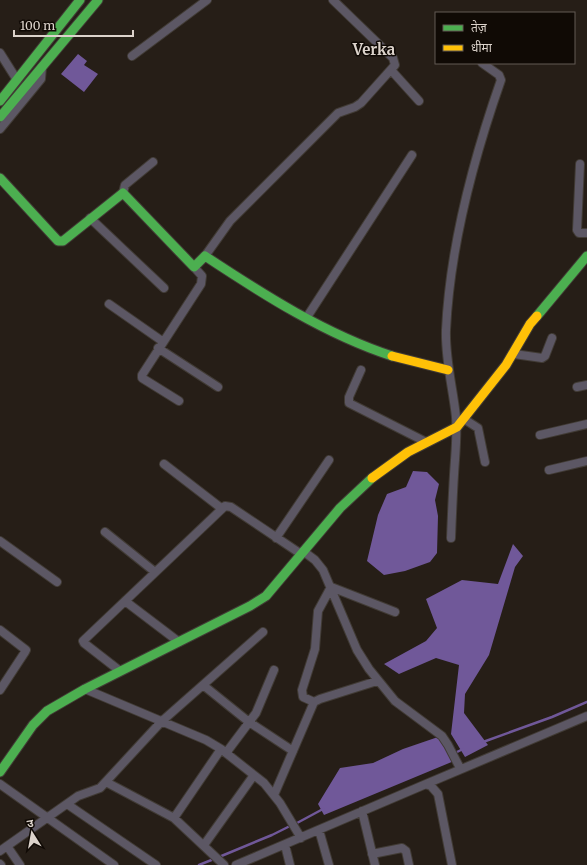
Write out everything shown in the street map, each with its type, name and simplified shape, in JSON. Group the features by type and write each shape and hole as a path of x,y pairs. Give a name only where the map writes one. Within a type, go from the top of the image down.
{"street":[{"path":"0,101 80,0"},
{"path":"0,117 98,0"},
{"path":"132,56 207,0"},
{"path":"194,267 230,221 338,113 361,103 395,65 393,58 333,0"},
{"path":"0,53 17,80"},
{"path":"450,538 456,427 448,370 446,330 459,226 486,121 501,80 499,75 483,64"},
{"path":"0,129 41,79 42,66"},
{"path":"391,70 419,101"},
{"path":"306,317 412,155"},
{"path":"0,178 58,241 63,241 123,193 125,185 153,162"},
{"path":"580,164 578,230 579,233 587,233"},
{"path":"123,193 202,276 201,284 160,344 142,377 179,401"},
{"path":"90,218 164,288"},
{"path":"204,256 258,290 306,317 361,343 408,361 448,370"},
{"path":"0,772 39,718 57,704 259,602 272,590 340,508 369,480 394,461 426,442 456,427 464,419 514,354 530,324 587,256"},
{"path":"109,304 218,387"},
{"path":"514,354 544,358 552,338"},
{"path":"361,370 349,397 351,405 426,442"},
{"path":"577,387 587,386"},
{"path":"464,419 478,428 485,462"},
{"path":"540,434 587,424"},
{"path":"276,538 329,460"},
{"path":"549,470 587,461"},
{"path":"164,464 221,508"},
{"path":"120,671 86,645 83,641 221,508 231,506 276,538 302,552 319,564 331,587 357,650 377,681 395,702 442,736 460,768"},
{"path":"105,532 155,572"},
{"path":"0,541 57,582"},
{"path":"331,587 395,612"},
{"path":"314,702 303,697 302,690 315,649 319,607 331,587"},
{"path":"125,601 179,642"},
{"path":"0,630 26,650 1,685"},
{"path":"20,865 3,848 82,794 98,790 161,722 262,632"},
{"path":"174,818 224,751 249,722 259,707 274,670"},
{"path":"274,795 314,702 377,681"},
{"path":"203,685 249,722 292,751"},
{"path":"85,689 206,740 224,751 254,775 274,795 301,838"},
{"path":"236,865 253,862 285,845 460,768 587,716"},
{"path":"204,845 254,775"},
{"path":"106,782 174,818 224,865"},
{"path":"0,784 49,817 114,865"},
{"path":"426,784 432,786 438,794 452,865"},
{"path":"67,804 156,865"},
{"path":"362,811 375,865"},
{"path":"319,830 329,865"},
{"path":"285,845 290,865"},
{"path":"372,854 402,848 406,851 409,865"}],"shaded area":[{"path":"78,54 87,61 84,65 98,74 84,92 61,74"},
{"path":"413,471 427,472 439,484 435,500 438,516 437,553 430,562 405,571 384,575 367,561 378,515 387,494 406,487"},
{"path":"513,544 523,556 515,567 489,655 465,694 464,713 488,745 465,757 451,734 459,665 436,658 399,674 384,664 426,641 437,628 426,599 462,580 498,584"},
{"path":"438,737 454,761 324,815 318,804 340,768 373,763 403,749"}],"waterway":[{"path":"483,742 552,717 587,702"},
{"path":"457,752 463,749"},
{"path":"297,823 323,809"},
{"path":"219,857 290,826"},
{"path":"199,865 214,859"}],"traffic: fast":[{"path":"0,101 80,0"},
{"path":"0,117 98,0"},
{"path":"0,178 58,241 63,241 123,193 194,267 205,256 272,299 319,325 343,337 392,356"},
{"path":"537,316 587,256"},
{"path":"0,772 33,725 47,711 85,689 250,606 266,596 340,508 372,478"}],"traffic: slow":[{"path":"372,478 408,452 457,427 506,365 530,324 537,316"},
{"path":"392,356 448,370"}],"district":[{"name":"Verka","path":"374,50"}]}
